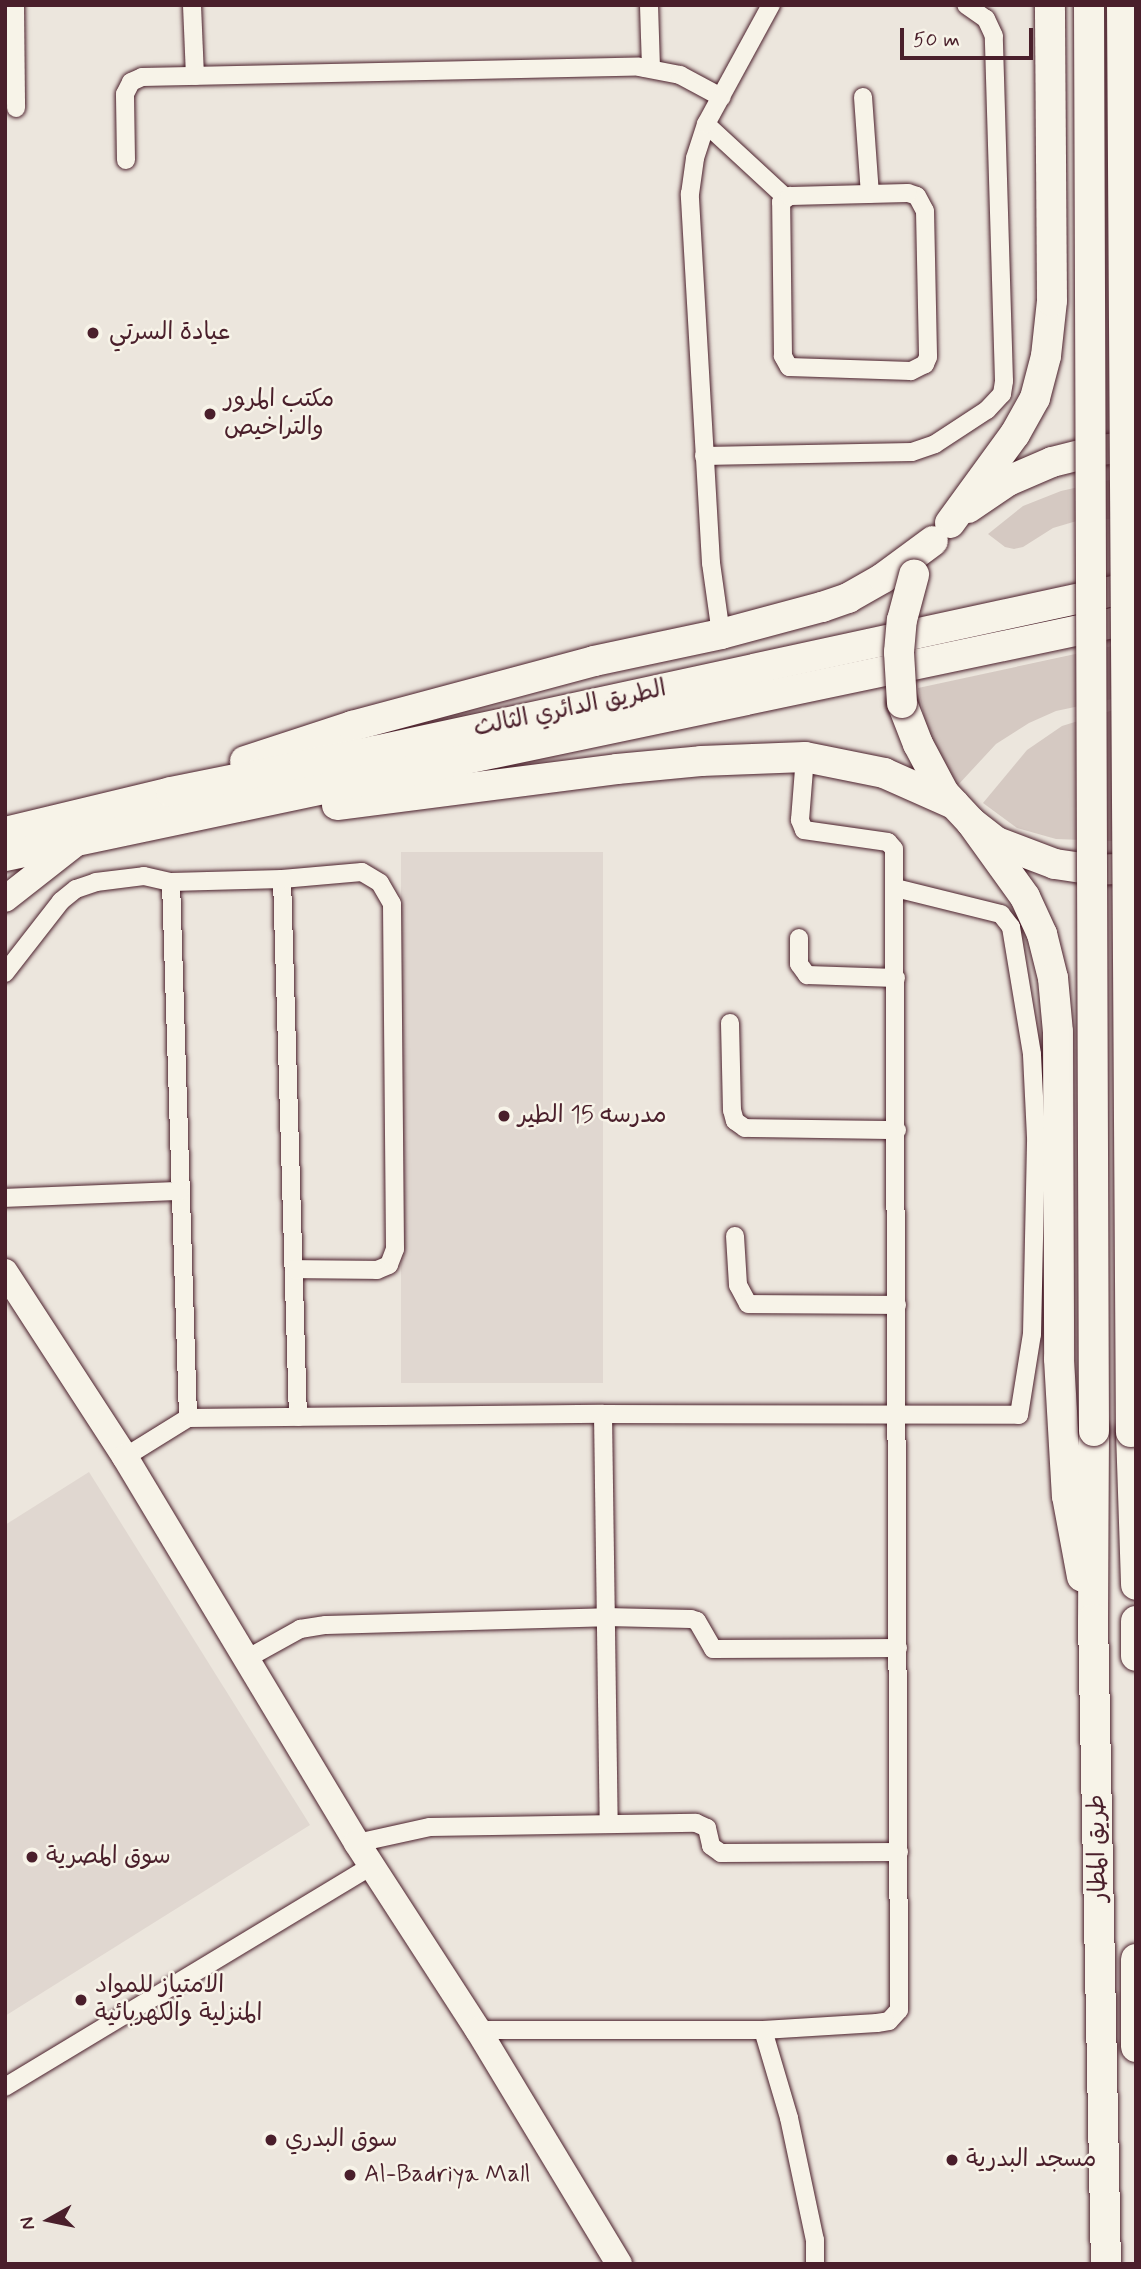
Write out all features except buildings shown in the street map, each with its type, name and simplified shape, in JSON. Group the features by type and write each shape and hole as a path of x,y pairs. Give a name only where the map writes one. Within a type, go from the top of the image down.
{"highway":[{"path":"1050,5 1052,301 1046,356 1035,398 1028,410 914,575 902,620 899,652 902,703 922,752 962,813 1025,897 1042,934 1053,978 1058,1032 1059,1359 1066,1482 1070,1529 1093,1619"},
{"path":"1122,5 1131,1432 1136,1585"},
{"name":"طريق المطار","path":"1089,6 1093,1619 1106,2264"},
{"path":"171,792 252,758 352,726 594,661 721,634 848,598 883,578 979,499 1008,481 1052,462 1100,450 1136,446"},
{"name":"الطريق الدائري الثالث","path":"5,832 171,792 375,751 1136,586"},
{"name":"الطريق الدائري الثالث","path":"5,856 1136,618"},
{"path":"207,815 391,799 689,762 806,757 884,773 962,813 997,842 1055,864 1095,870 1136,868"},
{"path":"1136,1621 1136,1656"},
{"path":"1136,1959 1136,2048"}],"main road":[{"path":"5,899 79,841"},
{"path":"5,1272 125,1457 357,1843 478,2030 621,2262"}],"street":[{"path":"15,5 16,108"},
{"path":"192,5 195,76"},
{"path":"649,5 651,68"},
{"path":"721,634 711,563 690,194 695,158 706,124 771,5"},
{"path":"704,456 912,452 935,444 956,431 987,410 1002,394 1004,381 994,36 986,19 966,5"},
{"path":"126,160 125,94 131,82 142,77 651,68 687,78 721,97"},
{"path":"863,97 870,194"},
{"path":"706,124 785,197 908,193 917,196 925,211 928,357 919,369 794,369 785,362 780,208 785,197"},
{"path":"478,2030 763,2030 877,2023 889,2021 899,2010 896,888 892,844 809,832 800,826 806,757"},
{"path":"5,973 61,901 76,889 96,882 144,876 171,882 282,879 362,872 380,883 392,904 395,1249 389,1265 377,1270 294,1269"},
{"path":"282,879 298,1417"},
{"path":"171,882 188,1418"},
{"path":"125,1457 188,1418 603,1414 1020,1415 1032,1334 1036,1137 1032,1054 1007,919 1001,914 896,888"},
{"path":"799,938 799,964 807,975 896,978"},
{"path":"730,1023 732,1110 735,1121 745,1128 897,1130"},
{"path":"5,1198 180,1191"},
{"path":"736,1236 738,1285 748,1304 897,1305"},
{"path":"603,1414 609,1824"},
{"path":"248,1658 300,1629 326,1625 606,1617 691,1619 697,1621 713,1649 898,1648"},
{"path":"357,1843 430,1827 702,1824 715,1851 721,1853 899,1852"},
{"path":"5,2087 372,1866"},
{"path":"763,2030 789,2118 815,2240 815,2264"}],"shaded area":[{"path":"1136,474 1136,518 1080,520 1053,528 1023,547 1014,549 1005,547 988,534 1023,506 1061,491"},
{"path":"1136,641 1136,694 1056,711 1029,723 996,744 958,785 945,769 929,739 918,688"},
{"path":"1136,703 1136,842 1056,839 1017,828 983,803 1027,750 1062,726"},
{"name":"مدرسه 15 الطير","path":"401,852 603,852 603,1383 401,1383"},
{"path":"89,1472 310,1825 5,2016 5,1525"}],"place":[{"name":"عيادة السرتي","path":"93,333"},
{"name":"مكتب المرور والتراخيص","path":"210,414"},
{"name":"مدرسه 15 الطير","path":"504,1116"},
{"name":"سوق المصرية","path":"32,1857"},
{"name":"الامتياز للمواد المنزلية والكهربائية","path":"81,2000"},
{"name":"سوق البدري","path":"271,2140"},
{"name":"مسجد البدرية","path":"952,2160"},
{"name":"Al-Badriya Mall","path":"350,2175"}]}
